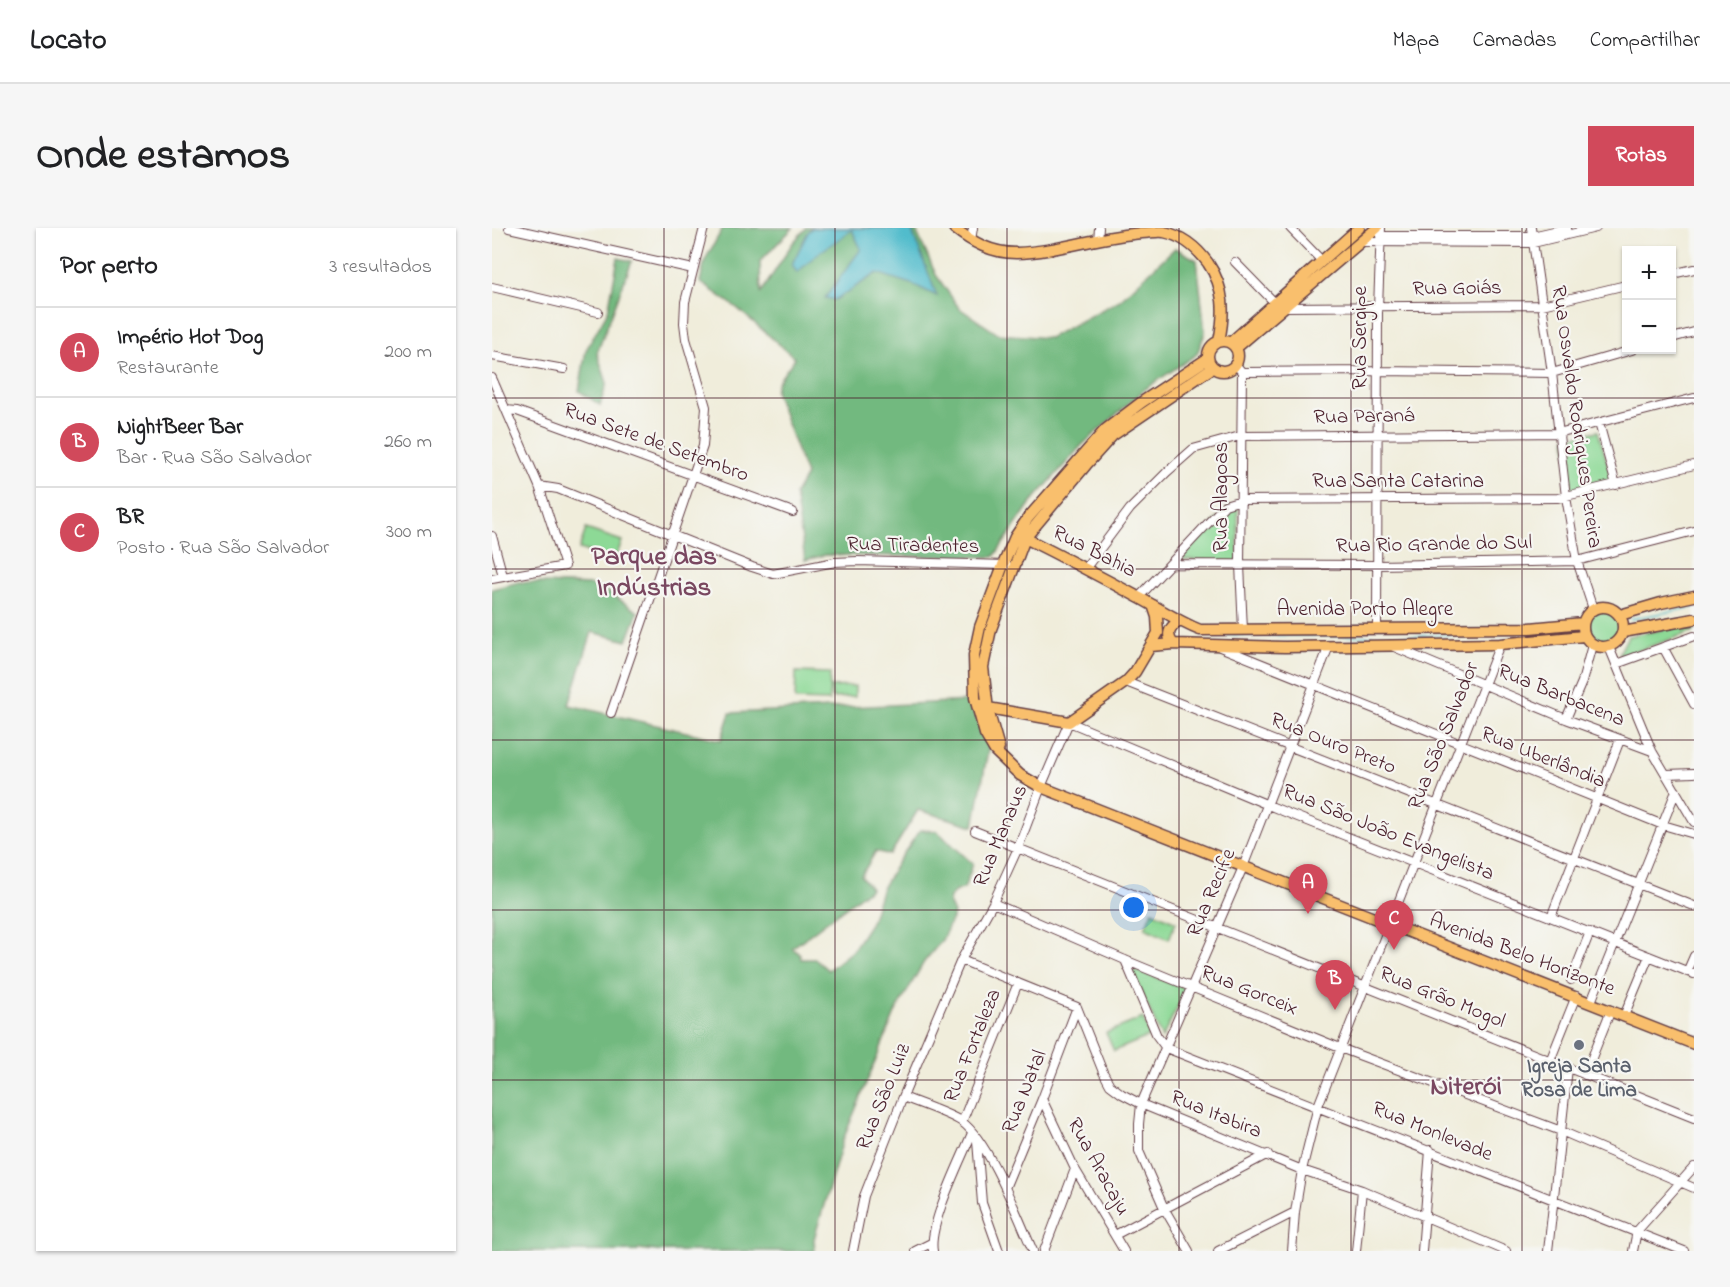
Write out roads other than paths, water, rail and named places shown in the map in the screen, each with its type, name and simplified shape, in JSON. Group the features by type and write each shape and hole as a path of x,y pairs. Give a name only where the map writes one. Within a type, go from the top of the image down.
{"main road":[{"path":"954,228 971,240 992,250 1015,253 1099,234 1163,232 1184,239 1201,254 1217,280 1224,318 1219,341 1211,346 1210,363 1224,372 1239,369 1238,357 1233,345"},
{"path":"1233,345 1274,302 1359,228"},
{"path":"1233,345 1286,307 1360,242 1380,234"},
{"path":"1219,341 1233,345"},
{"name":"Avenida Belo Horizonte","path":"1210,363 1142,402 1105,430 1028,518 1020,538 1003,565 980,627 974,655 975,698 986,734 995,751 1020,776 1041,787 1694,1044"},
{"name":"Avenida Belo Horizonte","path":"1005,762 996,742 988,708 983,666 991,629 1016,565 1020,538"},
{"name":"Rua Bahia","path":"1020,538 1153,605"},
{"path":"1620,615 1694,596"},
{"path":"975,698 988,708 1069,722 1126,682 1135,672 1158,633 1157,617 1153,605"},
{"name":"Avenida Porto Alegre","path":"1153,605 1178,622 1200,630 1530,628 1583,623"},
{"path":"1609,608 1620,615 1623,632 1619,640 1609,647 1592,645 1584,636 1583,623 1586,615 1593,609 1609,608"},
{"path":"1623,632 1694,619"},
{"path":"1173,644 1168,633 1170,628 1178,622"},
{"name":"Avenida Porto Alegre","path":"1151,646 1173,644 1217,646 1500,644 1584,636"}],"street":[{"path":"509,228 693,269"},
{"path":"611,713 703,446 706,406 686,339 684,323 685,302 704,228"},
{"path":"971,240 973,228"},
{"path":"1290,228 1321,260"},
{"path":"1532,236 1567,228"},
{"path":"1380,234 1532,236 1596,228"},
{"name":"Rua Sergipe","path":"1377,629 1380,234"},
{"name":"Rua Osvaldo Rodrigues Pereira","path":"1532,236 1552,373 1566,497 1578,561 1593,609"},
{"path":"1235,262 1274,302"},
{"path":"1676,273 1694,269"},
{"name":"Rua Goiás","path":"1286,307 1542,305 1622,286"},
{"path":"492,287 598,312"},
{"path":"1676,337 1694,332"},
{"path":"1239,369 1552,373 1622,353"},
{"path":"492,356 564,369"},
{"name":"Rua Alagoas","path":"1239,369 1240,565 1243,630"},
{"path":"492,378 539,486 565,566 492,579"},
{"name":"Rua Paraná","path":"1085,569 1130,509 1193,449 1240,436 1558,433 1694,399"},
{"name":"Rua Sete de Setembro","path":"506,410 517,411 793,512"},
{"path":"1599,423 1616,485"},
{"name":"Rua Santa Catarina","path":"1241,500 1378,501 1566,497 1694,465"},
{"name":"Rua Tiradentes","path":"539,486 558,489 773,574 835,562 857,561 1016,565"},
{"path":"1139,597 1225,505 1241,500"},
{"name":"Rua Rio Grande do Sul","path":"1170,564 1378,565 1578,561 1694,531"},
{"path":"492,536 503,576"},
{"path":"1616,664 1694,636"},
{"name":"Rua São Salvador","path":"1292,1251 1295,1212 1302,1170 1318,1106 1500,644"},
{"name":"Rua Barbacena","path":"1390,645 1566,719 1652,751"},
{"path":"1566,719 1582,682 1592,645"},
{"name":"Rua Uberlândia","path":"1217,646 1459,745 1662,825 1694,834"},
{"name":"Rua Recife","path":"1189,1251 1164,1208 1139,1151 1138,1124 1141,1104 1243,867 1329,646"},
{"path":"1609,647 1652,751 1694,822"},
{"path":"1663,647 1694,704"},
{"name":"Rua Ouro Preto","path":"1126,682 1694,906"},
{"name":"Rua Manaus","path":"961,960 993,903 1018,848 1069,722"},
{"name":"Rua São João Evangelista","path":"1069,722 1414,864 1691,973"},
{"path":"1551,917 1576,858 1620,740"},
{"path":"1667,774 1694,773"},
{"path":"1591,1002 1676,791"},
{"name":"Rua Grão Mogol","path":"975,831 1694,1118"},
{"name":"Rua Gorceix","path":"993,903 1340,1048 1561,1131 1694,1188"},
{"path":"1571,980 1590,932"},
{"path":"1624,1016 1649,956"},
{"path":"1691,973 1694,956"},
{"path":"961,960 1077,1007"},
{"name":"Rua São Luiz","path":"853,1251 864,1196 961,960"},
{"path":"1125,960 1157,1036 1166,1048"},
{"name":"Rua Fortaleza","path":"962,1122 1018,983"},
{"path":"1550,1061 1576,996"},
{"name":"Rua Natal","path":"1005,1188 1042,1100 1077,1007"},
{"name":"Rua Itabira","path":"1077,1007 1110,1085 1141,1104 1268,1154 1302,1170 1362,1190 1506,1251"},
{"path":"1585,1075 1611,1010"},
{"name":"Rua Monlevade","path":"1166,1048 1684,1251"},
{"path":"1548,1251 1568,1068"},
{"path":"903,1097 962,1122 974,1135 1005,1188 1033,1251"},
{"name":"Rua Aracaju","path":"1042,1100 1075,1168 1124,1251"},
{"path":"915,1251 932,1247 946,1197 974,1135"},
{"path":"974,1135 982,1203 999,1251"},
{"path":"1422,1251 1431,1150"},
{"path":"1115,1234 1268,1154"},
{"path":"1633,1251 1637,1231 1694,1167"},
{"path":"1044,1251 1075,1168"},
{"path":"1356,1251 1362,1190"},
{"path":"1218,1251 1295,1212"}],"water":[{"path":"812,228 911,228 937,296 914,285 877,273 835,300 825,298 861,249 852,230 816,255 797,273 792,264"}],"waterway":[{"path":"1631,619 1694,607"},
{"path":"1555,631 1571,630"},
{"path":"1224,635 1475,634"}],"place":[{"name":"Império Hot Dog","path":"1308,914"},
{"name":"BR","path":"1394,950"},
{"name":"NightBeer Bar","path":"1335,1010"},
{"name":"Igreja Santa Rosa de Lima","path":"1579,1045"}],"district":[{"name":"Parque das Indústrias","path":"654,572"},
{"name":"Niterói","path":"1466,1087"}]}
